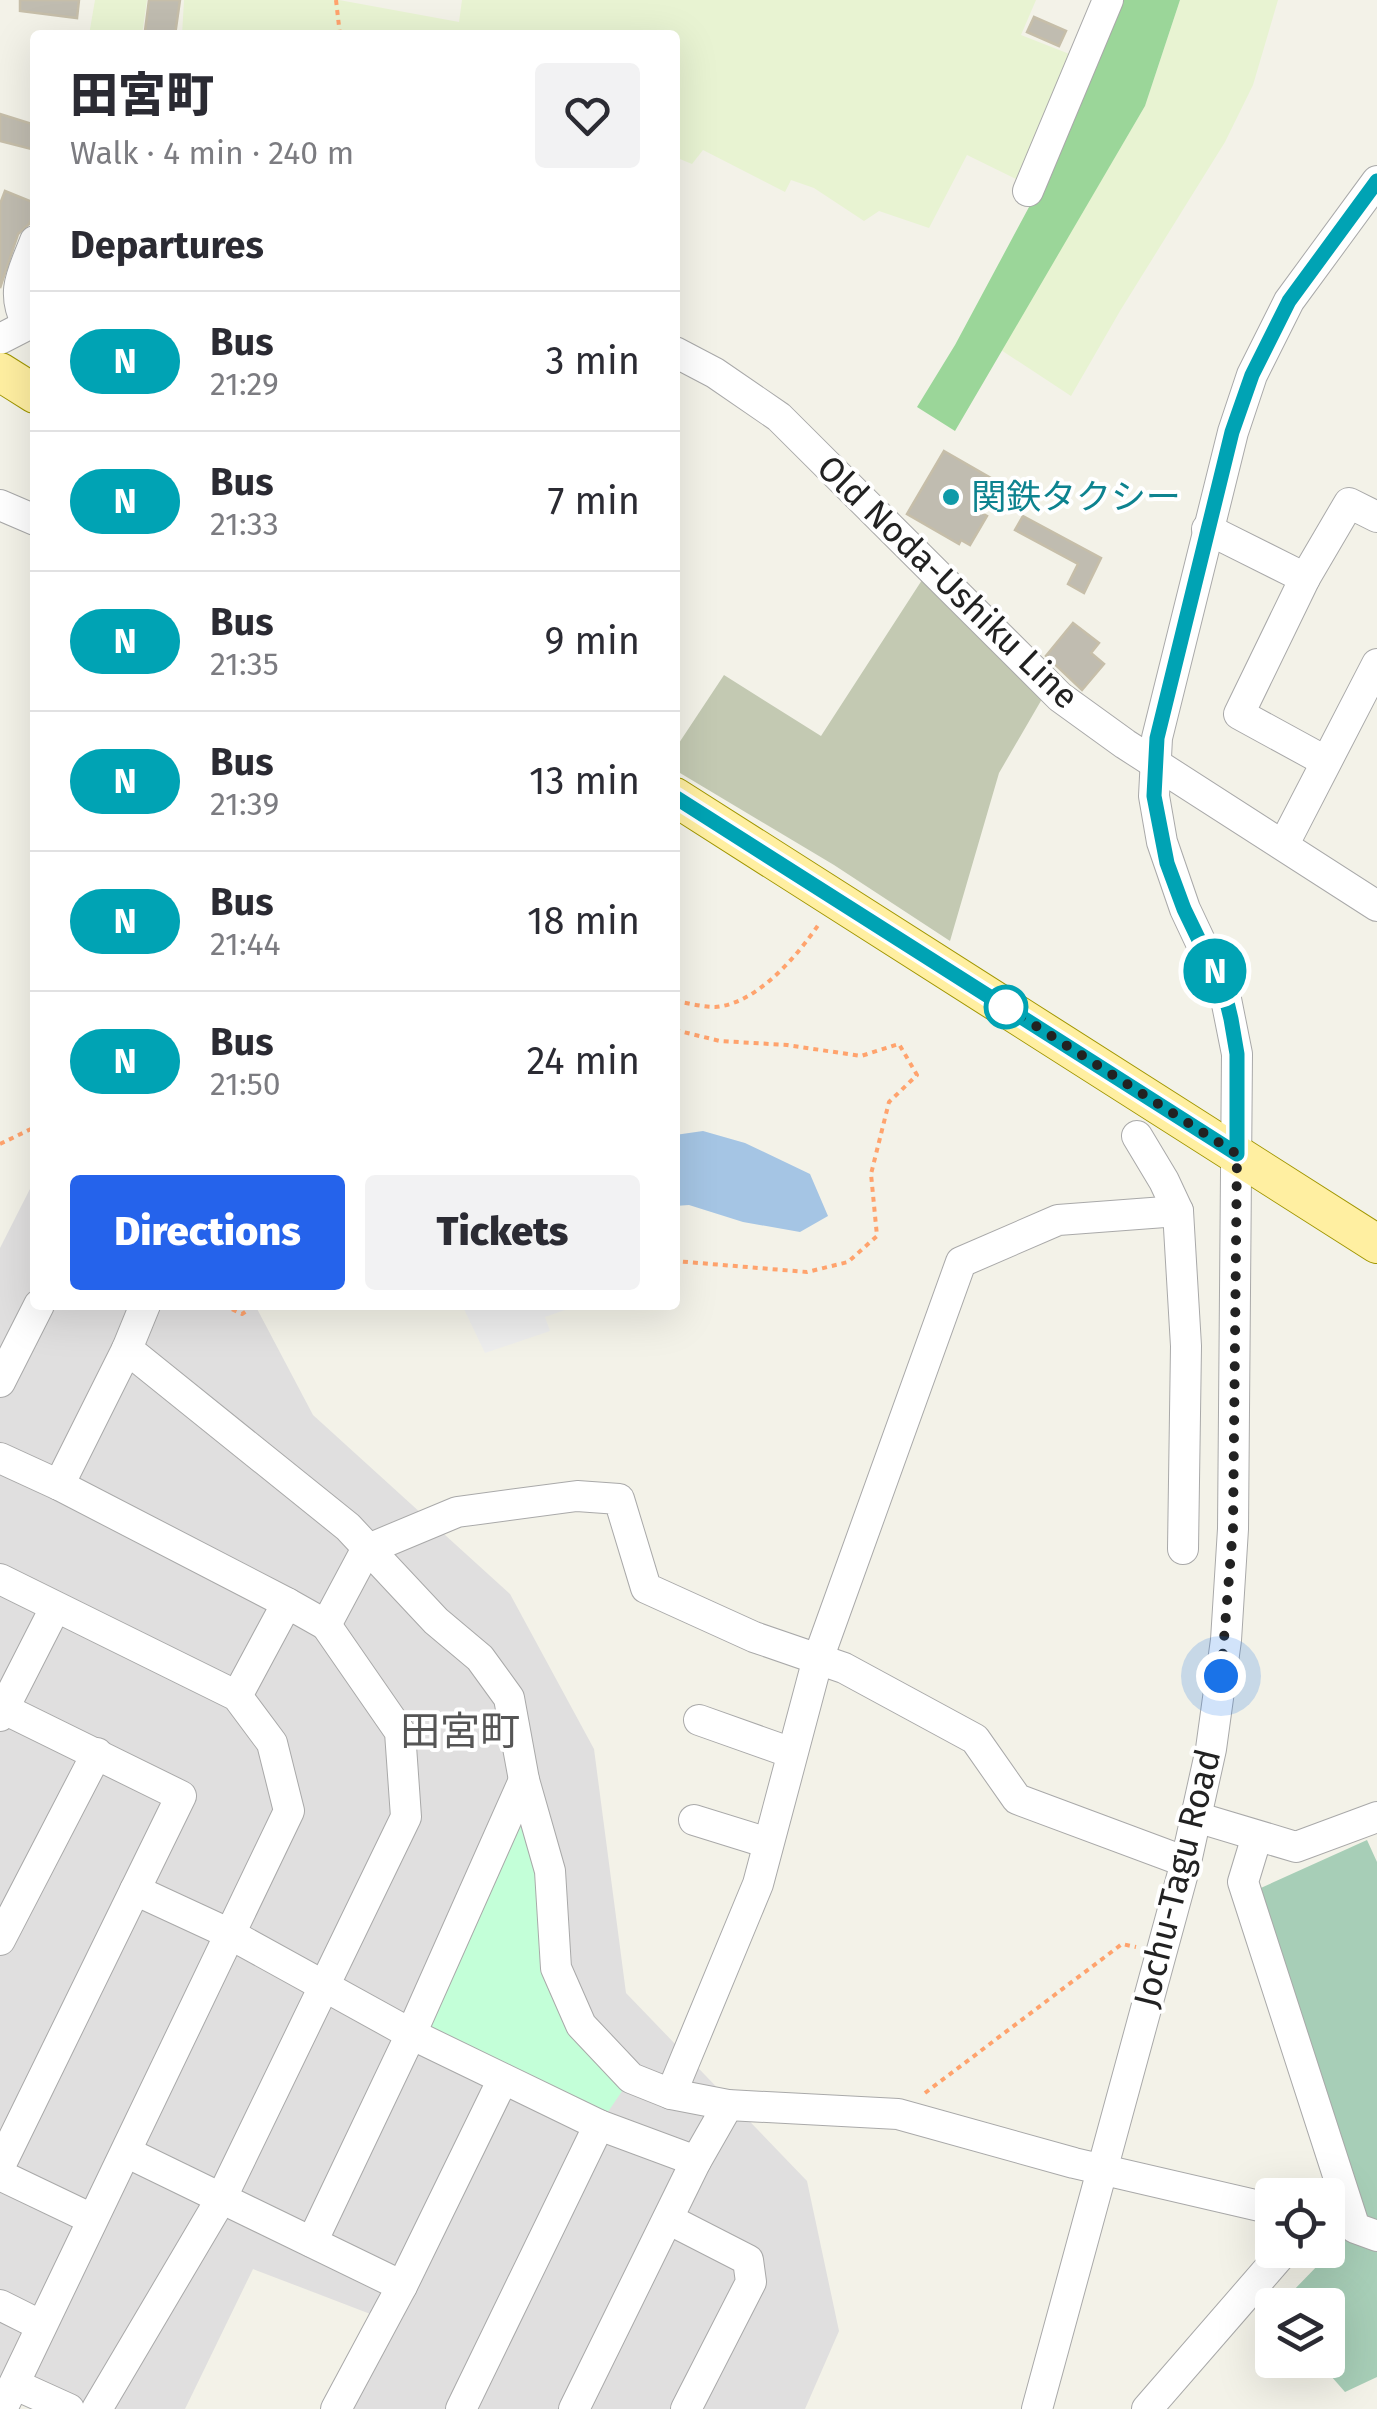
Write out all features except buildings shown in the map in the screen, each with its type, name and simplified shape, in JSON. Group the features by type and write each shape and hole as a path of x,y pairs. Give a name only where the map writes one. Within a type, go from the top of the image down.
{"main road":[{"path":"0,372 30,391"},
{"path":"680,801 1377,1244"}],"street":[{"path":"1028,191 1108,0"},
{"name":"Jochu-Tagu Road","path":"1036,2409 1186,1862 1211,1748 1226,1640 1233,1528 1237,1054 1225,994 1184,909 1167,863 1156,818 1154,763 1170,678 1232,432 1268,339 1289,301 1377,181"},
{"path":"21,328 16,292 30,254"},
{"name":"Old Noda-Ushiku Line","path":"680,355 727,380 779,417 1060,697 1154,763 1377,906"},
{"path":"1325,762 1239,714 1305,578 1349,503 1377,518"},
{"path":"0,504 30,518"},
{"path":"1207,529 1305,578"},
{"path":"1284,844 1377,664"},
{"path":"1136,1136 1164,1180 1178,1212 1186,1346 1183,1549"},
{"path":"670,2094 758,1884 817,1662 960,1262 1058,1220 1178,1212"},
{"path":"0,1382 37,1310"},
{"path":"59,1485 144,1310"},
{"path":"1186,1346 1236,1334"},
{"path":"127,1349 348,1527 436,1620 480,1658 509,1698 524,1780 550,1871 556,1968 580,2025 631,2078 670,2094 728,2104 898,2114 1101,2170 1255,2205"},
{"path":"0,1458 326,1624 400,1732 406,1817 220,2199 97,2409"},
{"path":"326,1624 366,1550 457,1512 577,1496 620,1499 646,1588 754,1638 844,1668 976,1738 1017,1799 1186,1862"},
{"path":"0,1579 237,1696 272,1742 289,1812 40,2325 9,2397 69,2409"},
{"path":"237,1696 286,1603"},
{"path":"0,2166 181,1796 1,1710 55,1608"},
{"path":"699,1720 792,1752"},
{"path":"0,1940 96,1753"},
{"path":"312,2242 411,2034 524,1780"},
{"path":"1196,1817 1296,1847 1377,1817"},
{"path":"694,1820 768,1843"},
{"path":"1256,1836 1244,1882 1353,2228"},
{"path":"135,1890 228,1933 411,2034 599,2126 696,2162"},
{"path":"336,2409 402,2286 503,2079"},
{"path":"574,2409 728,2104"},
{"path":"461,2409 599,2126"},
{"path":"126,2152 402,2286"},
{"path":"0,2174 92,2219"},
{"path":"668,2218 748,2260 751,2282 686,2409"},
{"path":"1147,2409 1269,2268"},
{"path":"0,2305 40,2325"}],"path":[{"path":"336,0 339,30"},
{"path":"680,1003 716,1007 746,998 797,956 835,899"},
{"path":"680,1031 720,1041 788,1045 861,1056 898,1044 918,1074 889,1102 870,1174 877,1236 848,1262 807,1272 680,1260"},
{"path":"0,1144 30,1129"},
{"path":"898,2114 1122,1944 1161,1953"}],"shaded area":[{"path":"95,0 147,0 143,30 90,30"},
{"path":"184,0 339,0 459,22 462,0 1036,0 1021,35 1077,57 1024,183 967,155 929,228 879,211 864,221 814,188 791,180 785,192 703,150 692,164 680,159 680,30 182,30"},
{"path":"1180,0 1278,0 1253,85 1225,142 1071,396 1001,350 1145,106"},
{"path":"922,580 1042,699 999,773 950,941 834,865 680,773 680,741 724,675 821,736"},
{"path":"30,1189 30,1310 258,1310 313,1415 510,1594 594,1749 626,1993 807,2181 839,2331 805,2409 321,2409 373,2315 253,2269 185,2409 71,2409 0,2393 0,1248"},
{"path":"464,1310 565,1310 545,1317 550,1331 485,1353"},
{"path":"1367,1840 1377,1862 1377,2377 1345,2392 1333,2378 1345,2378 1345,2288 1296,2288 1315,2268 1345,2268 1345,2237 1355,2227 1345,2194 1345,2178 1340,2178 1254,1891"}],"green space":[{"path":"1113,0 1180,0 1145,106 955,431 917,407 1043,181"},
{"path":"524,1780 556,1968 631,2078 599,2125 411,2034"}],"water":[{"path":"703,1131 745,1143 810,1174 828,1216 800,1232 680,1206 680,1134"}],"bus line":[{"name":"N","path":"680,800 1237,1154 1237,1054 1231,1019 1225,994 1184,909 1167,863 1154,796 1157,738 1232,432 1252,375 1289,301 1377,181"}],"place":[{"name":"関鉄タクシー","path":"951,497"}],"district":[{"name":"田宮町","path":"460,1731"}],"route":[{"path":"1006,1007 1237,1154 1236,1438 1230,1588 1221,1676"}]}
